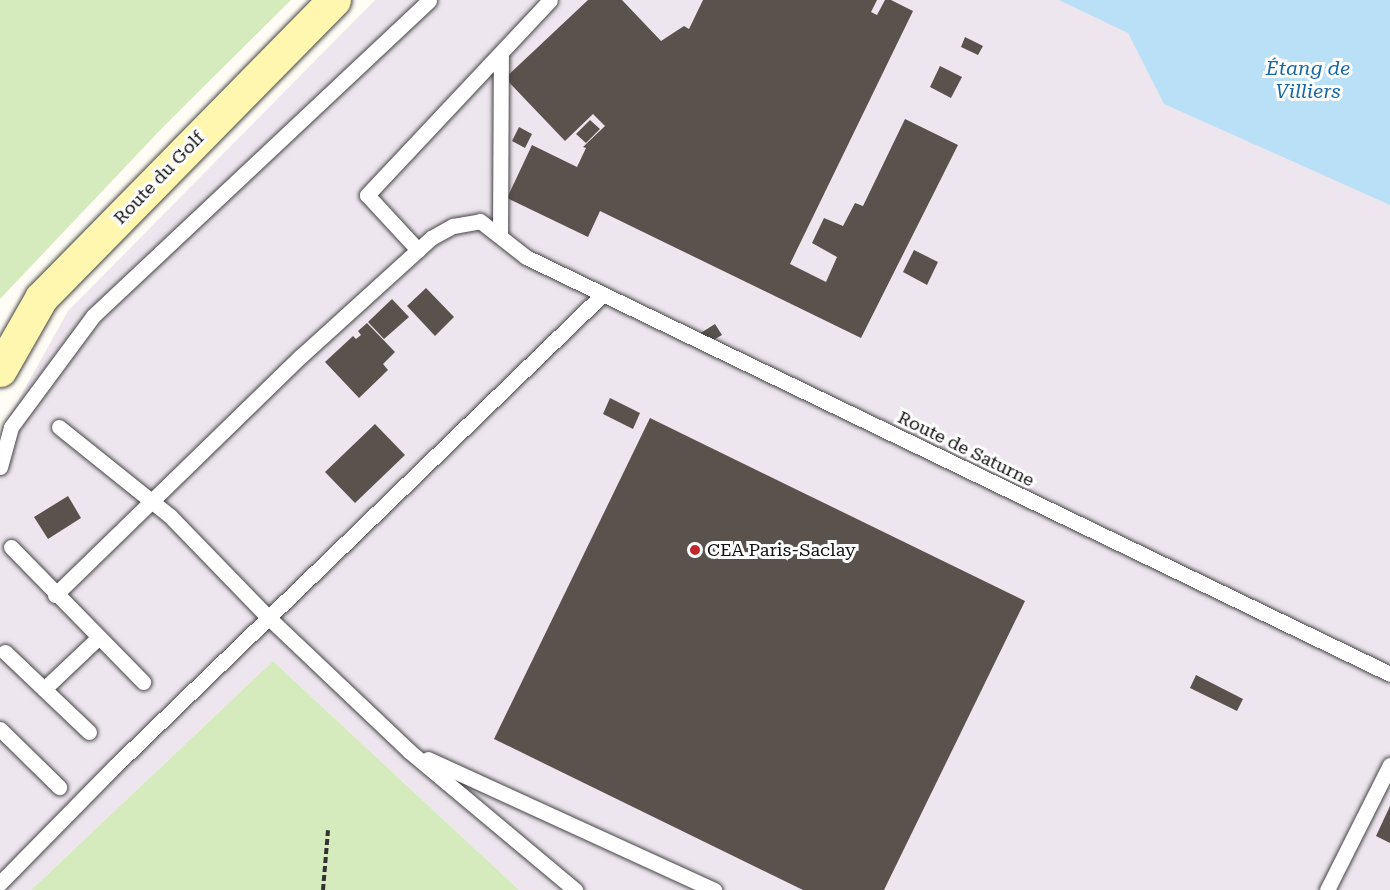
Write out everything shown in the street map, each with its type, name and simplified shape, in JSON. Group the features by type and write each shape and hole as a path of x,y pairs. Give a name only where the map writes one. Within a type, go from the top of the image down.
{"street":[{"name":"Route du Golf","path":"0,370 42,298 334,0"}],"lane":[{"path":"0,467 11,427 93,316 429,0"},
{"path":"418,250 367,195 501,57 550,0"},
{"path":"500,233 501,57"},
{"path":"55,595 146,509 150,500 418,250 453,226 480,221 500,233"},
{"name":"Route de Saturne","path":"500,233 526,257 602,295 1390,674"},
{"path":"0,883 602,295"},
{"path":"59,427 150,500 269,618 409,751 575,890"},
{"path":"11,547 55,595 143,682"},
{"path":"44,689 98,638"},
{"path":"5,652 90,732"},
{"path":"0,729 60,787"},
{"path":"409,751 714,890"},
{"path":"1327,890 1390,765"}],"path":[{"path":"323,890 328,830"}],"shaded area":[{"name":"CEA Paris-Saclay","path":"375,0 1390,0 1390,890 519,890 273,661 31,890 0,890 0,439 4,426 68,311"}],"green space":[{"path":"0,0 291,0 165,125 0,299"},
{"path":"273,661 519,890 31,890"}],"water":[{"name":"Étang de Villiers","path":"1059,0 1390,0 1390,205 1164,104 1128,33"}],"building":[{"path":"588,0 622,0 661,41 684,26 689,29 703,0 877,0 871,12 877,15 885,0 891,0 913,11 790,264 826,282 837,257 812,243 824,218 843,226 855,203 863,206 905,119 958,145 861,338 600,211 588,237 507,198 532,145 577,167 586,148 583,147 605,126 593,114 565,141 505,78"},
{"path":"965,37 983,46 978,55 961,47"},
{"path":"940,66 962,77 951,98 930,87"},
{"path":"590,120 600,129 586,143 576,134"},
{"path":"519,127 532,134 525,148 512,141"},
{"path":"914,250 938,262 927,285 903,272"},
{"path":"426,288 454,317 435,336 407,306"},
{"path":"392,299 409,317 384,339 368,322"},
{"path":"367,323 395,352 383,364 388,370 359,398 325,362 353,336 356,339 361,335 358,331"},
{"path":"715,324 722,335 706,344 699,334"},
{"path":"610,398 640,413 633,429 603,414"},
{"path":"650,418 1025,601 884,890 803,890 494,739"},
{"path":"375,424 405,455 355,503 325,472"},
{"path":"68,496 81,518 48,539 34,517"},
{"path":"1196,675 1243,699 1237,711 1190,688"},
{"path":"1390,806 1390,843 1376,836"}],"place":[{"name":"CEA Paris-Saclay","path":"695,550"}]}
